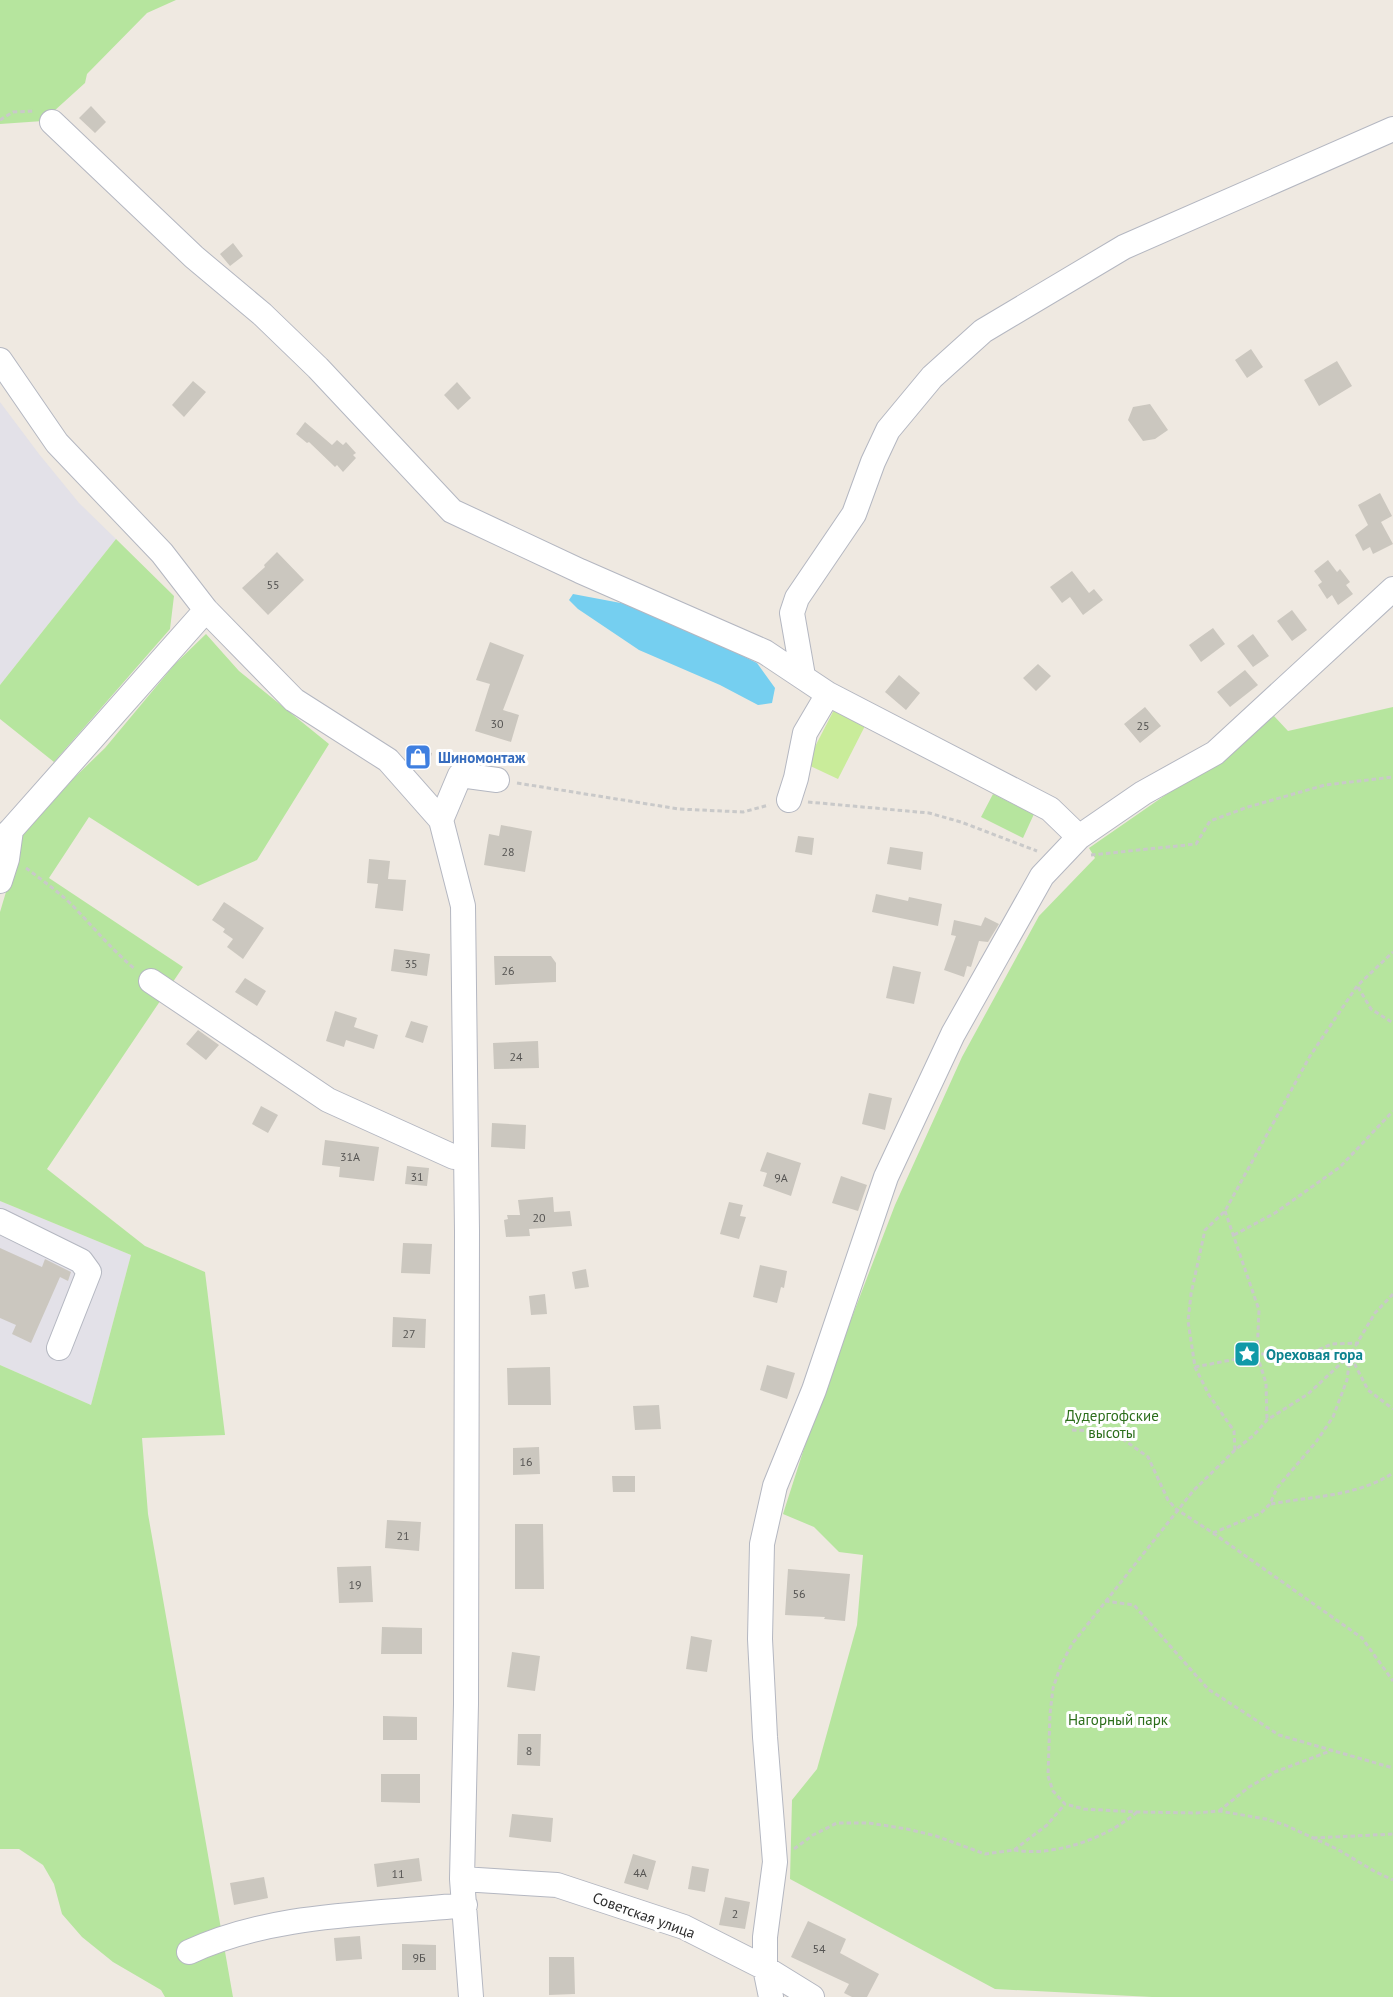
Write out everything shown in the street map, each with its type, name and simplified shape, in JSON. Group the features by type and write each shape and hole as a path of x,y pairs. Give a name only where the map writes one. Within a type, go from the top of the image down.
{"street":[{"path":"52,122 194,256 262,314 318,368 452,511 580,571 765,652 828,694 1050,809 1079,837"},
{"path":"803,676 792,613 797,598 854,514 873,462 888,430 932,377 983,331 1124,247 1393,129"},
{"path":"0,360 57,443 162,554 206,610 294,700 388,760 441,820 463,906 466,1157 466,1680 462,1879 471,1997"},
{"path":"771,1997 765,1968 765,1937 775,1862 760,1639 762,1544 775,1486 814,1390 886,1177 953,1034 1042,876 1079,837 1143,793 1215,753 1393,589"},
{"path":"5,853 206,610"},
{"path":"789,800 805,733 828,694"},
{"path":"441,820 460,775 497,780"},
{"path":"151,981 328,1100 454,1157 466,1157"},
{"path":"0,1221 81,1262 89,1272 59,1348"},
{"name":"Советская улица","path":"462,1879 557,1885 684,1927 765,1968 812,1997"},
{"path":"189,1952 211,1942 299,1919 465,1905"}],"path":[{"path":"0,120 13,112 34,110 52,122"},
{"path":"1059,857 1196,844 1210,821 1248,807 1325,785 1393,777"},
{"path":"5,853 51,886 72,905 115,953 151,981"},
{"path":"1235,1450 1234,1431 1209,1395 1195,1367 1188,1321 1191,1294 1205,1230 1225,1211 1310,1056 1357,986 1393,952"},
{"path":"1357,986 1371,1010 1393,1023"},
{"path":"1234,1235 1275,1213 1341,1167 1393,1111"},
{"path":"1225,1211 1259,1310 1257,1355 1266,1383 1267,1420"},
{"path":"1393,1294 1375,1313 1350,1355 1308,1394 1267,1420 1254,1435 1205,1478 1176,1509 1156,1539 1072,1644 1053,1688 1048,1776 1053,1791 1065,1804 1084,1809 1137,1812 1219,1811 1266,1819 1285,1825 1337,1849 1393,1880"},
{"path":"1195,1367 1278,1351 1301,1358 1332,1344 1359,1342"},
{"path":"1350,1355 1368,1390 1393,1409"},
{"path":"1214,1533 1261,1513 1270,1504 1277,1488 1316,1442 1333,1417 1347,1380 1350,1355"},
{"path":"1072,1430 1113,1432 1148,1457 1168,1500 1176,1509 1214,1533 1362,1638 1393,1681"},
{"path":"1270,1504 1357,1490 1393,1473"},
{"path":"1105,1601 1134,1605 1208,1689 1279,1735 1393,1768"},
{"path":"1219,1811 1249,1787 1275,1772 1335,1750"},
{"path":"1014,1850 1047,1825 1065,1804"},
{"path":"798,1847 813,1835 837,1823 869,1823 936,1836 985,1854 1014,1850 1027,1852 1054,1850 1085,1841 1122,1825 1137,1812"},
{"path":"1311,1838 1393,1834"}],"shaded area":[{"path":"0,402 79,503 116,539 0,685"},
{"path":"0,1201 131,1255 91,1405 0,1365"}],"green space":[{"path":"0,0 176,0 147,13 87,74 85,83 43,121 0,124"},
{"path":"116,539 174,596 170,629 54,762 0,719 0,685"},
{"path":"206,634 239,671 329,744 257,860 198,886 89,817 49,878 183,967 47,1169 145,1246 205,1272 225,1435 142,1438 148,1514 233,1997 165,1997 161,1990 113,1962 82,1937 62,1914 54,1884 43,1865 19,1849 0,1849 0,1365 91,1405 131,1255 0,1201 0,912 23,835 74,778 105,748 175,664"},
{"path":"836,706 867,722 838,779 806,764"},
{"name":"Дудергофские высоты","path":"1393,707 1393,1997 1152,1997 995,1989 790,1879 792,1800 817,1769 857,1625 863,1555 839,1552 814,1527 783,1514 817,1408 895,1205 962,1057 1039,916 1095,858 1089,848 1226,753 1274,716 1288,731"},
{"path":"993,794 1034,814 1023,838 981,817"}],"water":[{"path":"573,594 626,604 711,640 757,663 775,688 772,703 758,705 720,685 639,650 578,609 569,600"}],"building":[{"path":"91,106 106,122 95,133 79,118"},
{"path":"233,243 243,256 230,266 220,254"},
{"path":"1251,349 1263,367 1247,378 1235,360"},
{"path":"1337,361 1352,386 1319,406 1304,380"},
{"path":"193,381 206,392 184,417 172,405"},
{"path":"457,382 471,398 458,410 444,395"},
{"path":"1150,404 1168,430 1155,439 1143,441 1128,420 1133,407"},
{"path":"305,422 332,445 337,440 343,445 346,442 356,453 353,455 356,458 343,472 309,442 307,443 296,434"},
{"path":"1380,493 1392,516 1381,522 1393,544 1373,554 1370,547 1363,551 1355,535 1368,525 1358,505"},
{"path":"277,552 304,580 268,615 242,588 265,567 264,565"},
{"path":"1328,560 1337,572 1340,569 1350,582 1346,585 1353,594 1338,605 1332,595 1327,599 1318,585 1322,582 1314,571"},
{"path":"1072,571 1089,593 1094,589 1103,600 1083,615 1070,597 1062,603 1050,587"},
{"path":"1292,610 1307,630 1292,641 1277,621"},
{"path":"1213,628 1225,644 1201,662 1189,645"},
{"path":"1253,634 1269,656 1253,667 1237,646"},
{"path":"490,642 524,655 503,710 519,715 511,742 475,731 490,684 476,680"},
{"path":"1038,664 1051,676 1036,691 1023,678"},
{"path":"1245,670 1258,685 1230,707 1217,692"},
{"path":"899,675 920,693 906,710 885,692"},
{"path":"1145,707 1161,726 1140,743 1124,724"},
{"name":"Шиномонтаж","path":"408,746 432,753 428,768 410,763 405,758"},
{"path":"501,825 532,831 525,872 484,865 489,834 499,836"},
{"path":"798,836 814,838 812,855 795,852"},
{"path":"890,847 923,852 921,870 887,864"},
{"path":"369,859 390,861 388,879 406,880 403,911 375,908 378,884 367,883"},
{"path":"876,894 908,901 909,897 942,904 938,926 872,912"},
{"path":"224,902 264,928 243,959 227,947 233,939 223,932 225,929 212,920"},
{"path":"985,917 999,924 988,942 979,941 971,967 967,966 964,977 944,970 956,936 951,935 954,920 981,926"},
{"path":"394,949 430,954 427,976 391,971"},
{"path":"494,956 551,956 556,963 556,982 495,985"},
{"path":"893,966 921,972 914,1004 886,998"},
{"path":"245,978 266,991 257,1006 235,992"},
{"path":"335,1011 357,1018 354,1027 378,1035 374,1049 346,1040 344,1047 326,1041"},
{"path":"411,1021 428,1026 423,1043 405,1037"},
{"path":"198,1030 219,1045 206,1060 186,1044"},
{"path":"538,1041 539,1068 494,1069 493,1043"},
{"path":"869,1093 892,1098 885,1130 862,1124"},
{"path":"261,1106 278,1115 268,1133 252,1124"},
{"path":"492,1123 526,1125 525,1149 491,1147"},
{"path":"325,1140 379,1147 374,1181 339,1177 340,1167 322,1165"},
{"path":"767,1152 801,1163 791,1196 763,1186 767,1173 760,1171"},
{"path":"407,1166 429,1168 427,1186 405,1184"},
{"path":"841,1176 867,1185 858,1211 832,1203"},
{"path":"553,1197 554,1212 570,1211 572,1226 529,1229 530,1236 506,1237 504,1220 508,1219 507,1215 520,1215 518,1200"},
{"path":"729,1202 743,1205 740,1216 746,1217 739,1239 720,1234"},
{"path":"403,1243 432,1244 430,1274 401,1273"},
{"path":"0,1248 42,1267 45,1259 71,1272 68,1281 60,1277 31,1343 12,1334 16,1325 0,1318"},
{"path":"760,1265 787,1271 784,1288 781,1287 777,1303 753,1297"},
{"path":"586,1269 589,1287 575,1289 572,1272"},
{"path":"545,1294 547,1314 531,1315 529,1296"},
{"path":"393,1317 426,1319 425,1348 392,1347"},
{"path":"767,1365 795,1373 787,1399 760,1390"},
{"path":"550,1367 551,1405 508,1405 507,1368"},
{"path":"659,1405 661,1429 635,1430 633,1406"},
{"path":"539,1447 540,1474 513,1475 513,1448"},
{"path":"612,1476 635,1476 635,1492 613,1492"},
{"path":"387,1520 421,1522 419,1551 385,1548"},
{"path":"515,1524 543,1524 544,1589 515,1589"},
{"path":"371,1566 373,1602 339,1603 337,1567"},
{"path":"788,1569 850,1574 845,1621 824,1619 825,1617 785,1615"},
{"path":"382,1627 422,1628 422,1654 381,1654"},
{"path":"691,1636 712,1640 707,1672 686,1669"},
{"path":"512,1652 540,1656 535,1691 507,1687"},
{"path":"383,1716 417,1717 417,1740 383,1740"},
{"path":"518,1734 541,1734 540,1766 517,1765"},
{"path":"381,1774 420,1774 420,1803 381,1802"},
{"path":"512,1814 553,1818 551,1842 509,1837"},
{"path":"633,1854 656,1861 648,1890 624,1883"},
{"path":"419,1858 422,1881 377,1887 374,1864"},
{"path":"692,1866 709,1869 705,1892 688,1889"},
{"path":"264,1877 268,1898 234,1905 230,1883"},
{"path":"725,1897 750,1902 745,1929 719,1925"},
{"path":"808,1921 846,1939 840,1953 879,1974 867,1997 852,1997 844,1993 849,1984 791,1957"},
{"path":"360,1936 362,1959 336,1961 334,1938"},
{"path":"402,1944 436,1945 436,1970 402,1970"},
{"path":"549,1957 574,1957 575,1994 549,1995"}],"place":[{"name":"Шиномонтаж","path":"418,757"},
{"name":"Ореховая гора","path":"1247,1354"}],"park label":[{"name":"Нагорный парк","path":"1118,1719"}]}
